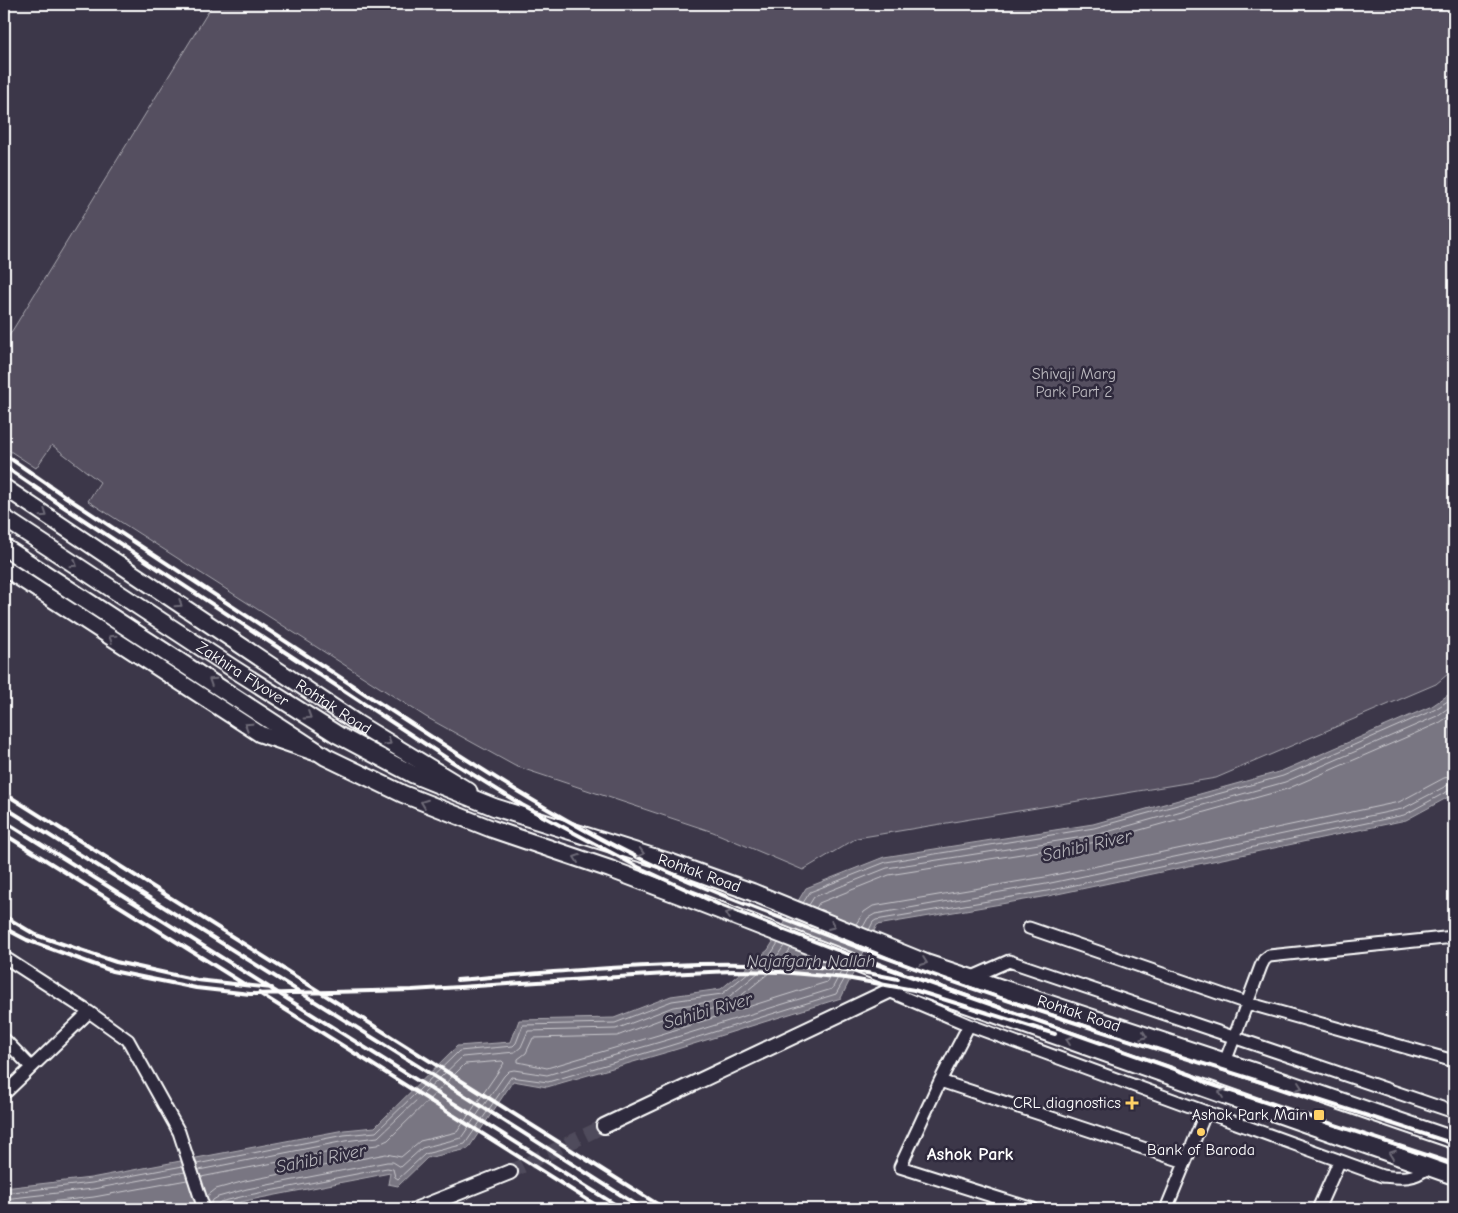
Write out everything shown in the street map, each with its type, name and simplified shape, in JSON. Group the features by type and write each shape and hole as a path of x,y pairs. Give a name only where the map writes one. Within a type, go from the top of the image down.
{"main road":[{"name":"Rohtak Road","path":"4,487 357,723 494,807 672,863 752,892 878,945 970,978 1454,1140"},
{"name":"Zakhira Flyover","path":"4,518 338,736 412,774 494,807"},
{"name":"Zakhira Flyover","path":"4,547 326,757"},
{"name":"Rohtak Road","path":"4,568 260,734 326,757 403,794 465,819 610,869 906,983 1454,1176"}],"street":[{"path":"1029,928 1247,1003 1454,1061"},
{"path":"1225,1062 1261,966 1269,956 1454,937"},
{"path":"4,957 89,1012 128,1040 179,1132 204,1209"},
{"path":"970,978 1009,961 1454,1112"},
{"path":"604,1126 906,983"},
{"path":"889,991 969,1025 1339,1162 1382,1176 1405,1179 1418,1175 1428,1167"},
{"path":"4,1091 7,1091 89,1012"},
{"path":"969,1025 940,1081 900,1167 1034,1209"},
{"path":"4,1039 31,1067"},
{"path":"940,1081 1185,1162"},
{"path":"1166,1209 1206,1112"},
{"path":"1318,1209 1339,1162"},
{"path":"417,1209 510,1172"}],"green space":[{"name":"Shivaji Marg Park Part 2","path":"213,4 1454,4 1454,669 1436,684 1216,778 857,838 803,870 713,832 515,766 426,717 88,501 100,482 52,445 36,468 4,447 4,344"}],"water":[{"path":"1454,691 1454,794 1406,820 1048,896 877,925 841,998 547,1087 513,1081 468,1149 427,1158 398,1186 388,1184 390,1173 213,1209 4,1209 4,1188 91,1178 344,1130 375,1127 457,1046 511,1042 519,1020 614,1018 671,996 721,989 768,950 806,888 884,857 1093,824 1282,771 1432,706"}],"tunnel":[{"path":"510,1172 604,1126"}],"railway":[{"path":"4,454 66,497 466,759 571,822 643,860 750,906 973,989 1454,1144"},
{"path":"4,466 451,761 522,805 638,867 720,905 850,955 1192,1075 1207,1083 1454,1164"},
{"path":"4,793 665,1209"},
{"path":"4,807 643,1209"},
{"path":"4,821 622,1209"},
{"path":"4,834 244,984"},
{"path":"4,916 36,935 116,962 197,980 272,988"},
{"path":"4,928 27,940 112,971 196,988 250,994 412,990 732,971 781,972 846,978 914,990 1055,1034"},
{"path":"457,980 608,968 723,964 823,967 898,979"},
{"path":"259,993 602,1209"}],"place":[{"name":"CRL diagnostics","path":"1132,1103"},
{"name":"Ashok Park Main","path":"1319,1115"},
{"name":"Bank of Baroda","path":"1201,1132"}],"district":[{"name":"Ashok Park","path":"970,1154"}],"water label":[{"name":"Sahibi River","path":"1087,846"},
{"name":"Najafgarh Nallah","path":"811,961"},
{"name":"Sahibi River","path":"708,1011"},
{"name":"Sahibi River","path":"321,1159"}]}
